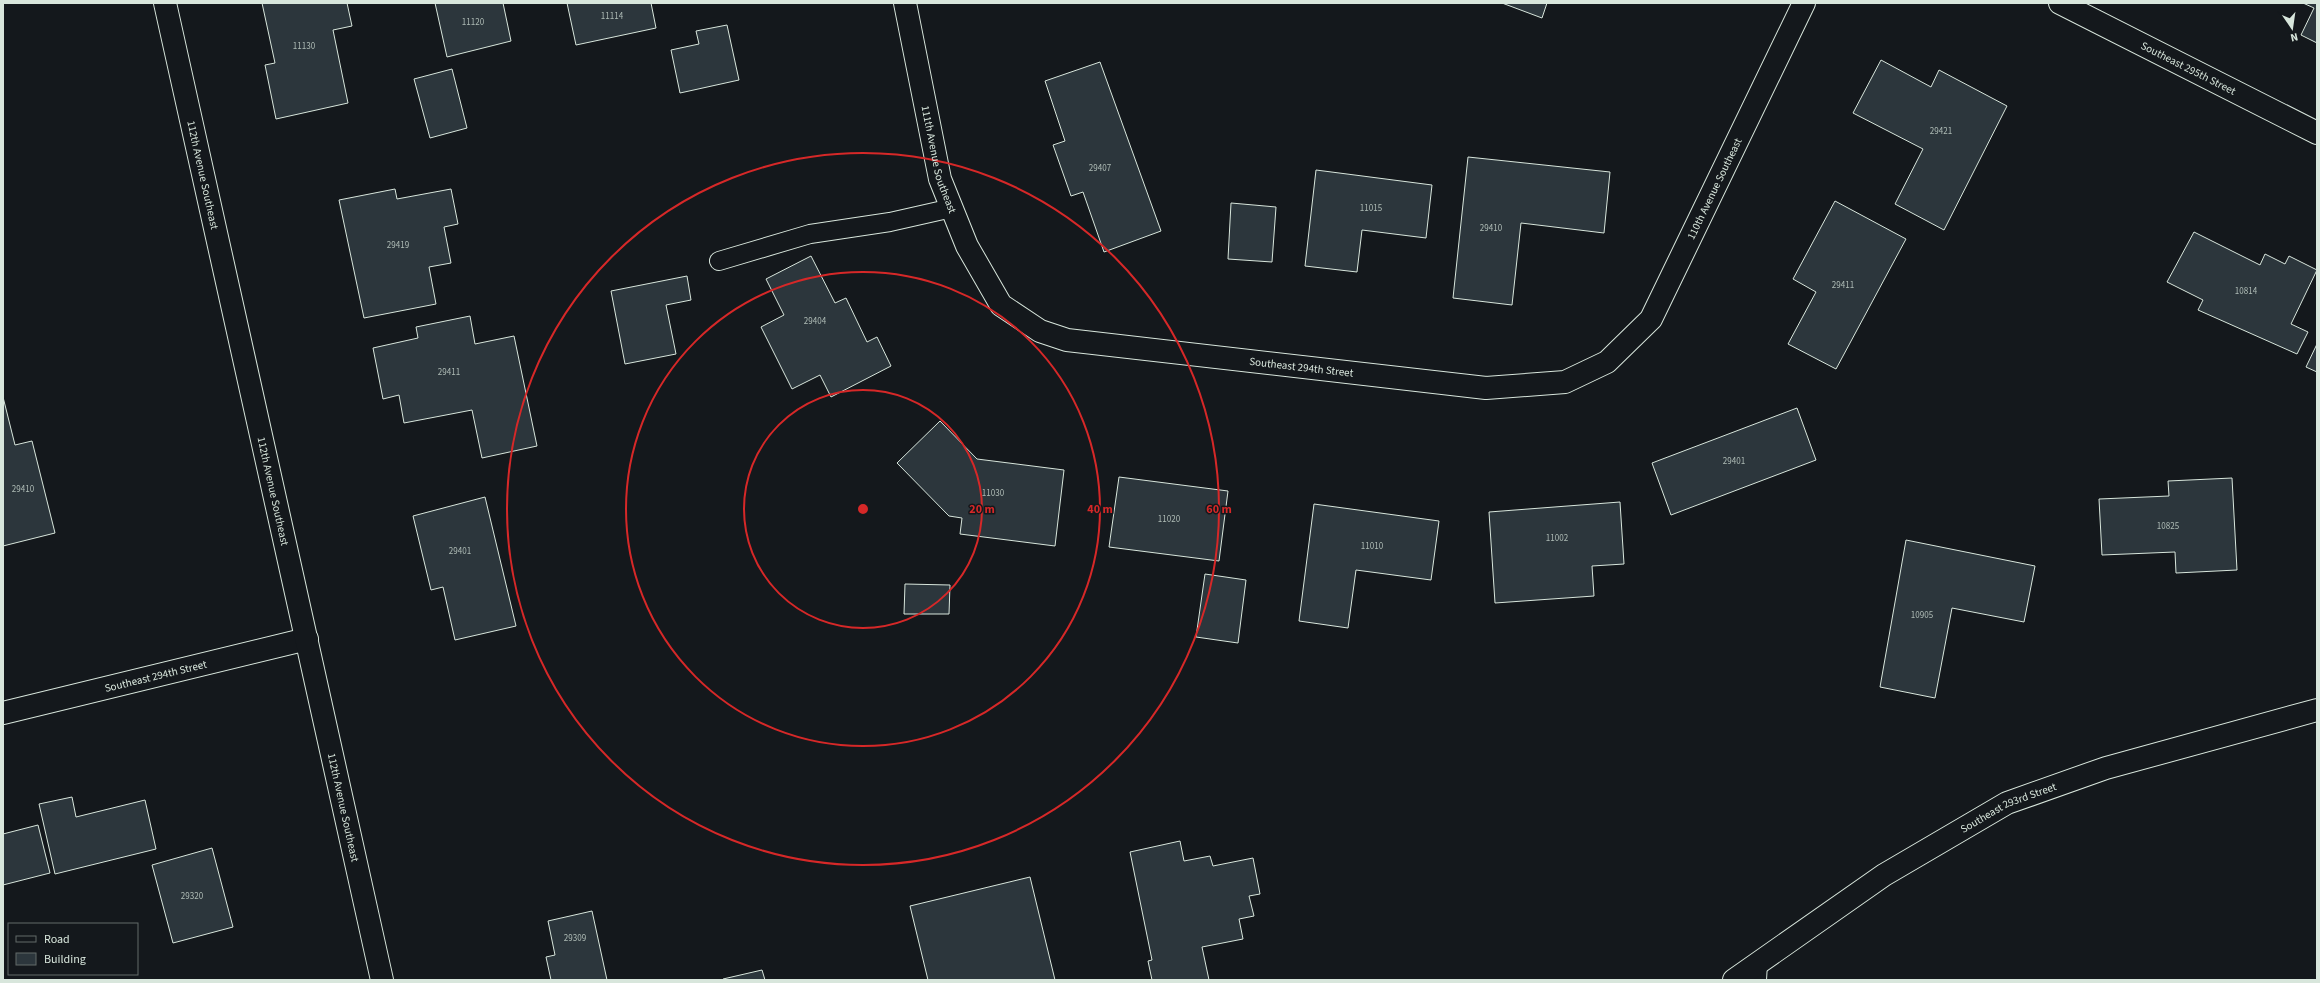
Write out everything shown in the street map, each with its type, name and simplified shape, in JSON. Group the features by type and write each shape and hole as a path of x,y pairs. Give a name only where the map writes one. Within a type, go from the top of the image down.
{"street":[{"name":"112th Avenue Southeast","path":"165,3 308,639 382,980"},
{"name":"111th Avenue Southeast","path":"905,3 940,178 967,246 1001,305"},
{"name":"110th Avenue Southeast","path":"1607,362 1651,319 1804,3"},
{"name":"Southeast 295th Street","path":"2060,3 2317,133"},
{"name":"Southeast 294th Street","path":"1001,305 1040,331 1067,340 1486,388 1565,382 1607,362"},
{"name":"Southeast 294th Street","path":"3,713 308,639"},
{"name":"Southeast 293rd Street","path":"1734,980 1758,972 1884,875 2007,803 2106,768 2317,710"}],"lane":[{"path":"719,261 810,234 890,222 952,208"}],"building":[{"path":"262,3 347,3 352,26 333,30 348,103 276,119 265,65 275,63"},
{"path":"435,3 503,3 511,41 447,57"},
{"path":"567,3 651,3 656,28 576,45"},
{"path":"1502,3 1547,3 1542,18"},
{"path":"2303,3 2317,3 2317,43 2301,35 2314,8"},
{"path":"727,25 739,80 680,93 671,50 699,44 696,31"},
{"path":"1881,60 1931,87 1939,70 2007,106 1944,230 1895,204 1923,149 1853,113"},
{"path":"1100,62 1161,231 1104,252 1083,192 1071,196 1053,145 1065,141 1045,81"},
{"path":"452,69 467,128 430,138 414,79"},
{"path":"1468,157 1610,172 1604,233 1521,223 1512,305 1453,298"},
{"path":"1316,170 1432,185 1426,238 1362,230 1357,272 1305,266"},
{"path":"395,189 397,199 451,189 458,224 444,227 451,263 429,267 436,304 364,318 339,200"},
{"path":"1835,201 1906,239 1836,369 1788,344 1816,292 1793,279"},
{"path":"1231,203 1276,207 1272,262 1228,259"},
{"path":"2194,232 2260,265 2265,254 2285,264 2289,256 2317,270 2291,324 2308,332 2297,354 2198,310 2203,300 2167,282"},
{"path":"811,256 835,303 846,298 867,342 877,337 891,366 831,397 820,375 792,389 761,327 784,315 766,279"},
{"path":"687,276 691,300 666,305 676,354 625,364 611,291"},
{"path":"470,316 475,344 514,336 537,446 482,458 472,410 404,423 399,395 383,399 373,348 418,338 416,327"},
{"path":"2317,344 2317,372 2306,367"},
{"path":"3,397 15,445 32,441 55,533 3,546"},
{"path":"1797,408 1816,460 1671,515 1652,463"},
{"path":"940,421 977,459 1064,470 1055,546 960,534 962,518 949,516 897,463"},
{"path":"1119,477 1228,491 1219,561 1109,547"},
{"path":"2232,478 2237,570 2176,573 2175,552 2102,555 2099,499 2169,496 2168,481"},
{"path":"485,497 516,626 455,640 443,587 431,590 413,516"},
{"path":"1620,502 1624,564 1592,566 1594,596 1495,603 1489,512"},
{"path":"1314,504 1439,521 1431,580 1356,570 1348,628 1299,621"},
{"path":"1906,540 2035,566 2024,622 1952,608 1935,698 1880,687"},
{"path":"1205,574 1246,580 1238,643 1196,637"},
{"path":"905,584 950,585 949,614 904,614"},
{"path":"72,797 76,817 145,800 156,849 55,874 39,804"},
{"path":"38,825 50,873 3,885 3,834"},
{"path":"1180,841 1184,861 1210,856 1213,866 1253,858 1260,894 1249,896 1254,916 1239,919 1243,939 1202,947 1209,980 1152,980 1148,961 1152,960 1130,852"},
{"path":"212,848 233,927 173,943 152,865"},
{"path":"1030,877 1055,980 928,980 910,906"},
{"path":"592,911 607,980 551,980 546,957 555,955 548,921"},
{"path":"762,970 765,980 723,980 723,979"}]}
